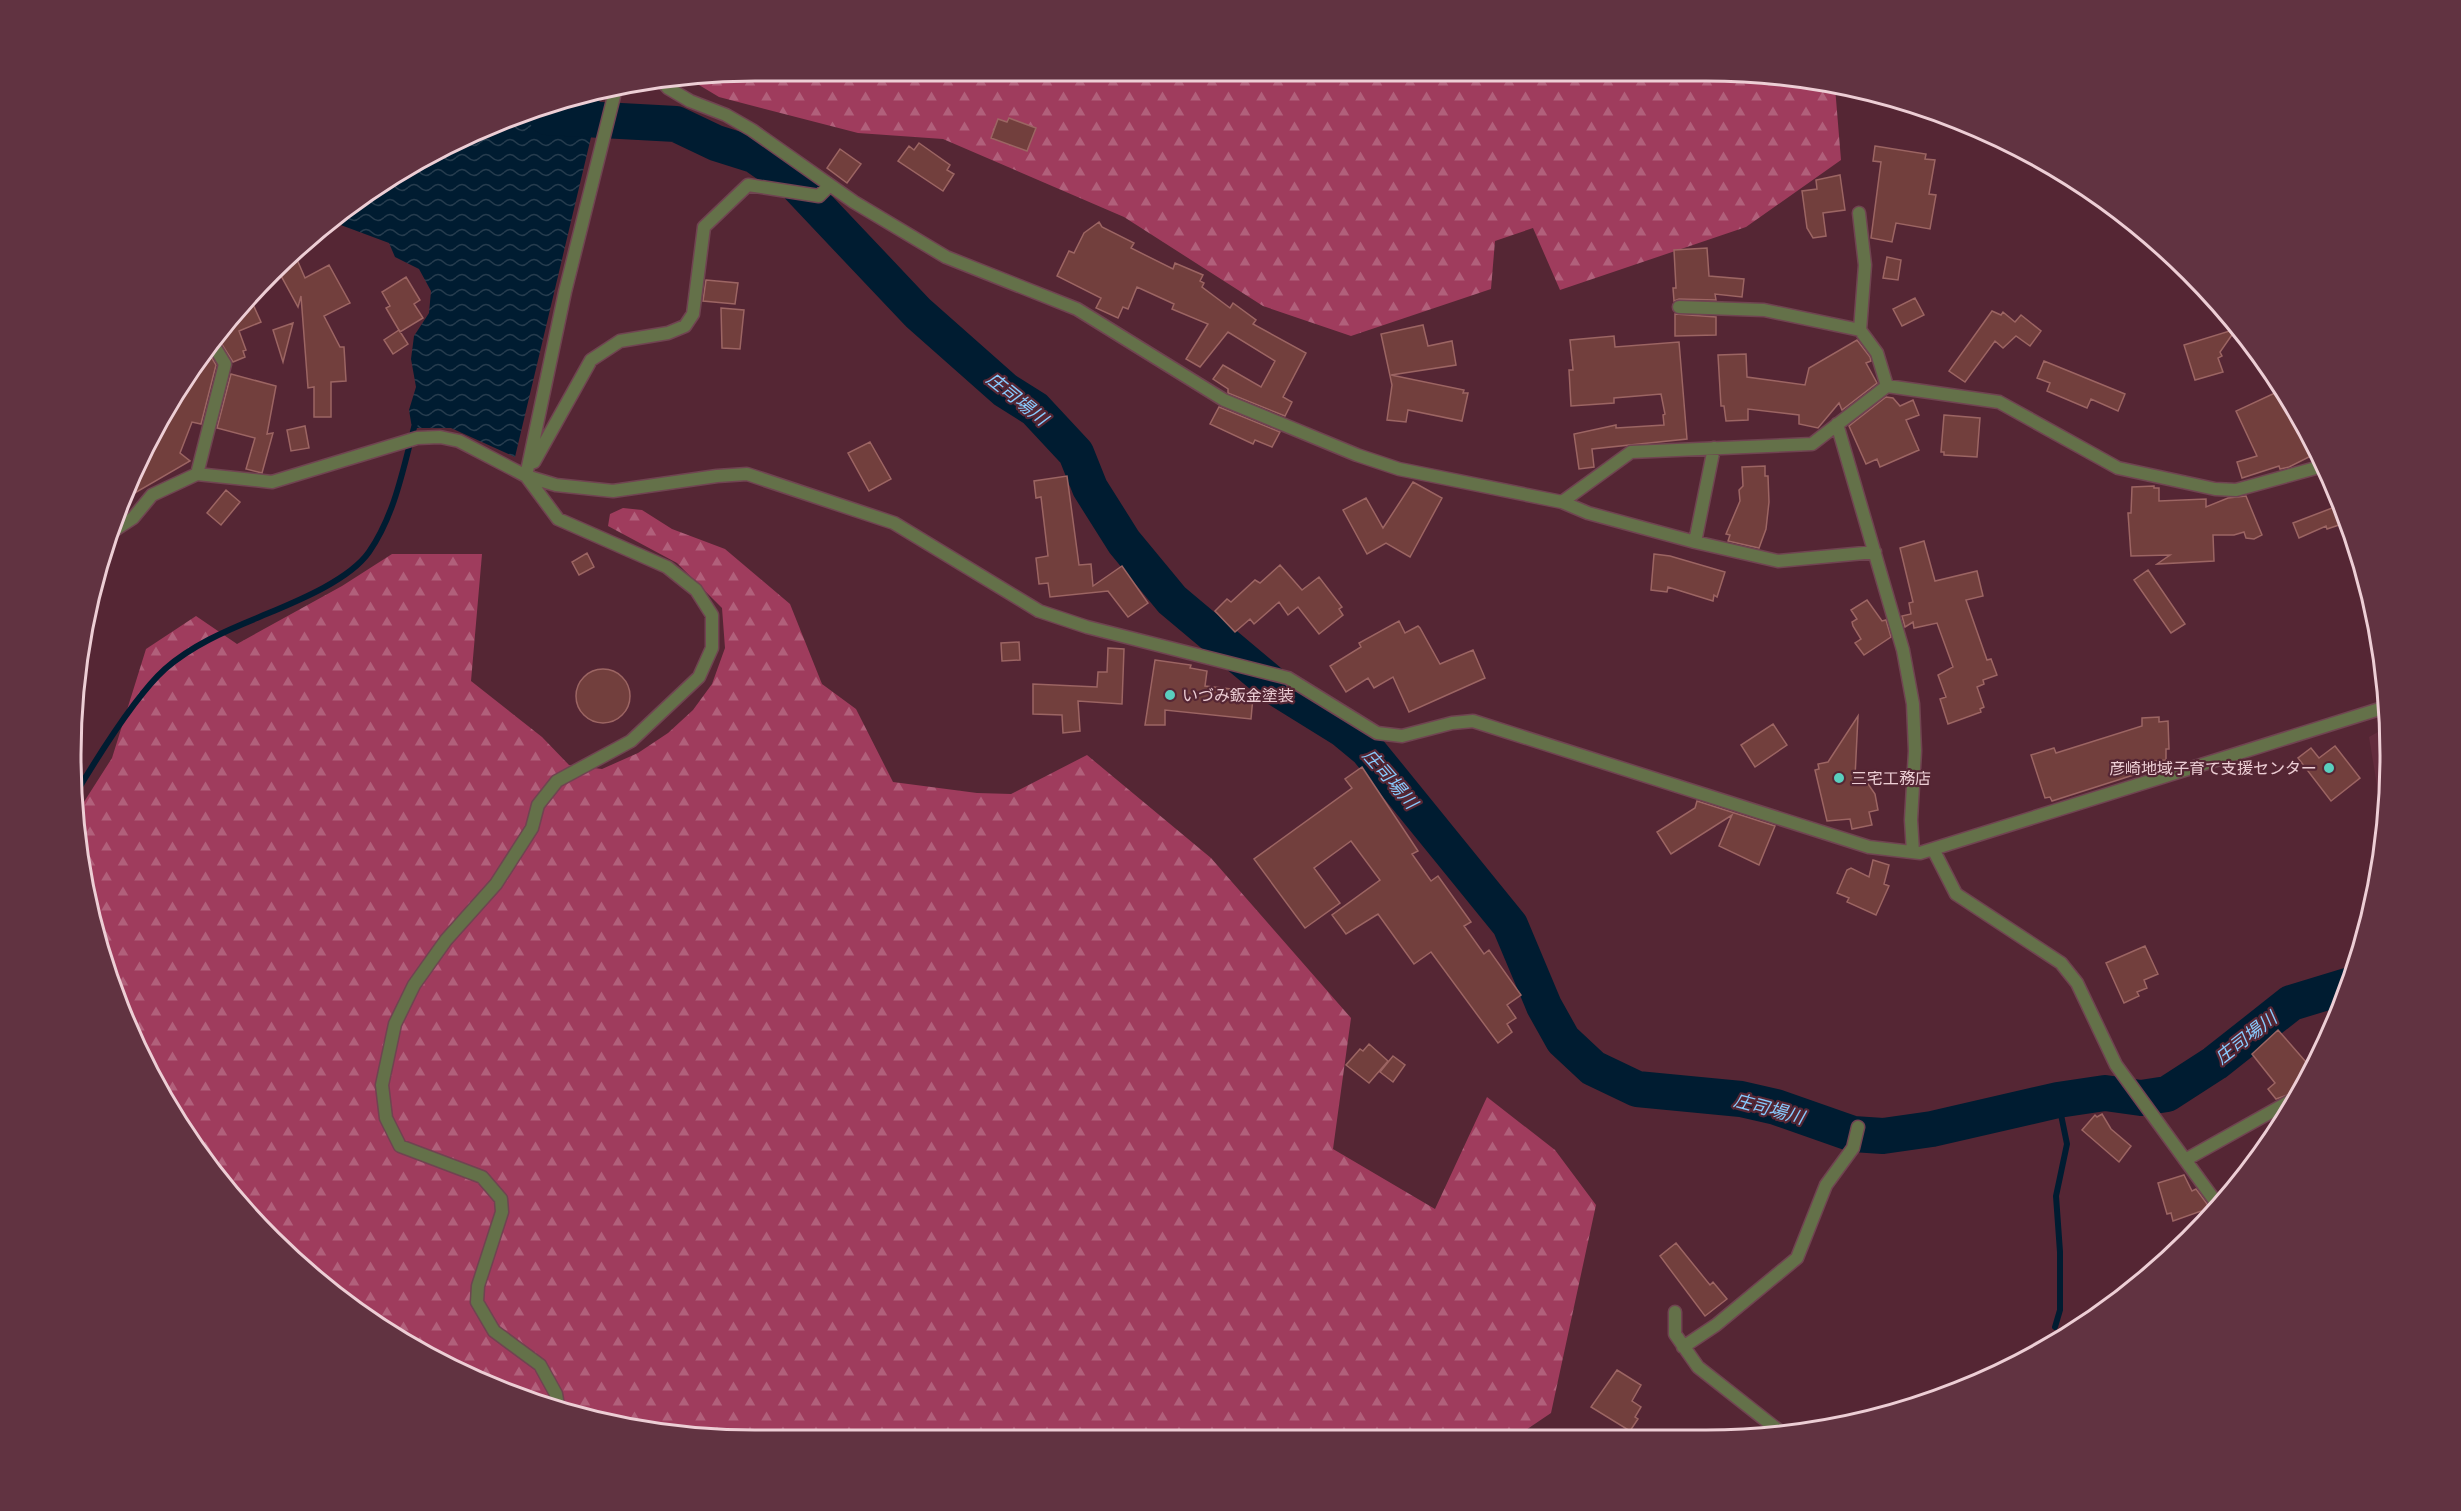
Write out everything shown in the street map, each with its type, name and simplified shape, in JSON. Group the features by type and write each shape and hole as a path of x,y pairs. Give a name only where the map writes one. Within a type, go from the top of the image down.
{"street":[{"path":"667,87 690,100 726,114 753,130 854,202 946,257 1077,309 1224,400 1264,418 1399,469 1562,502 1588,513 1695,542 1778,561 1875,552"},
{"path":"557,1400 540,1365 494,1331 477,1302 478,1286 502,1212 501,1199 482,1177 400,1146 386,1118 382,1085 395,1024 414,985 447,940 496,884 521,848 532,828 538,805 557,781 631,741 699,677 712,648 712,615 696,590 667,567 558,519 526,476 566,292 614,96"},
{"path":"526,476 591,360 620,341 668,333 684,326 693,314 704,227 748,185 819,196 830,185"},
{"path":"1859,213 1865,265 1860,330"},
{"path":"1679,307 1764,310 1860,330 1878,353 1887,386"},
{"path":"197,474 225,364 217,350"},
{"path":"1562,502 1631,452 1812,444 1887,386 1999,402 2118,468 2215,489 2236,489 2315,468"},
{"path":"1837,424 1903,650 1913,704 1915,751 1911,820 1913,852"},
{"path":"122,525 133,518 152,495 197,474 272,482 411,440 440,438 459,441 526,476 556,485 613,491 747,474 894,523 1039,611 1087,627 1288,678 1377,733 1402,736 1452,723 1473,721 1869,847 1913,852 1934,849 2379,709"},
{"path":"1695,542 1714,448"},
{"path":"1934,849 1956,894 2061,963 2077,983 2116,1065 2214,1199"},
{"path":"2185,1161 2279,1110"},
{"path":"1683,1347 1716,1325 1797,1258 1826,1185 1853,1148 1858,1127"},
{"path":"1674,1312 1675,1334 1698,1367 1774,1426"}],"shaded area":[{"path":"2379,731 2379,798 2369,737"}],"green space":[{"path":"756,81 1750,82 1836,94 1841,160 1746,227 1560,290 1533,228 1495,241 1491,289 1351,336 1263,306 1124,217 943,139 858,133 719,97 697,84"},
{"path":"623,508 642,510 672,529 725,549 790,604 822,684 856,709 893,782 977,793 1011,794 1087,755 1211,858 1351,1018 1333,1149 1435,1209 1487,1097 1555,1150 1596,1205 1551,1413 1526,1430 756,1430 711,1429 667,1424 581,1407 497,1379 418,1340 345,1291 311,1263 248,1200 220,1166 171,1093 151,1054 132,1014 104,930 94,887 82,804 112,758 146,649 196,616 237,644 342,586 392,554 482,554 471,681 542,737 569,765 602,769 638,753 668,733 693,710 712,684 725,648 722,608 677,563 608,526 610,514"}],"water":[{"path":"600,100 515,457 451,428 412,428 409,410 416,387 411,359 414,336 429,313 431,291 419,269 395,257 389,243 339,225 418,171 457,151 497,132"}],"building":[{"path":"1009,118 1036,128 1027,151 991,138 998,119 1007,122"},
{"path":"919,143 950,165 947,170 954,174 943,191 898,161 909,146 914,150"},
{"path":"1875,146 1926,154 1925,159 1935,160 1929,194 1936,195 1930,229 1896,223 1892,242 1871,238 1881,162 1873,161"},
{"path":"840,149 861,164 847,183 827,168"},
{"path":"1840,175 1845,210 1823,213 1826,236 1813,238 1807,228 1802,191 1817,189 1816,180"},
{"path":"1099,222 1102,227 1134,243 1131,248 1173,269 1175,263 1203,275 1200,281 1204,283 1202,287 1230,308 1233,303 1256,320 1253,324 1306,353 1283,397 1292,402 1285,416 1228,393 1228,389 1213,379 1223,365 1261,387 1275,361 1228,332 1200,367 1186,359 1208,324 1172,309 1174,304 1137,287 1128,309 1123,307 1118,318 1096,308 1101,298 1057,276 1069,251 1074,253 1084,233"},
{"path":"1707,248 1709,276 1744,279 1742,297 1715,294 1716,300 1679,299 1674,301 1673,288 1676,288 1674,250"},
{"path":"1887,257 1901,260 1898,280 1883,278"},
{"path":"298,261 305,278 329,265 350,303 324,316 340,347 344,347 346,381 331,382 331,417 314,417 314,387 308,388 301,296 298,307 281,277"},
{"path":"406,277 420,300 414,304 423,318 400,332 386,308 390,306 382,292"},
{"path":"706,280 738,283 735,304 703,301"},
{"path":"1915,298 1924,315 1902,326 1893,309"},
{"path":"253,305 261,322 239,331 246,350 243,351 245,357 233,362 221,343"},
{"path":"721,308 744,310 740,349 722,348"},
{"path":"1992,311 2001,315 2003,312 2015,322 2021,315 2041,331 2030,346 2016,336 2003,348 1995,341 1965,382 1949,371"},
{"path":"1675,314 1716,317 1716,335 1675,336"},
{"path":"293,323 283,362 273,330"},
{"path":"1423,325 1428,346 1452,341 1456,365 1391,375 1464,390 1463,393 1468,393 1462,421 1408,410 1406,422 1387,420 1392,385 1381,334"},
{"path":"399,330 408,344 393,354 384,340"},
{"path":"2229,331 2232,334 2220,352 2222,356 2218,358 2223,372 2195,380 2184,345"},
{"path":"1614,336 1615,347 1679,342 1687,439 1592,449 1594,467 1579,469 1574,434 1616,425 1616,428 1664,425 1663,415 1665,414 1661,394 1614,398 1614,403 1571,406 1569,370 1573,370 1570,340"},
{"path":"1857,340 1870,357 1871,361 1866,363 1877,383 1842,410 1839,403 1818,428 1799,424 1799,415 1748,409 1748,420 1726,421 1724,406 1721,406 1718,355 1746,354 1747,377 1805,385 1809,368"},
{"path":"211,357 216,365 201,424 192,422 180,453 190,461 134,494 171,418"},
{"path":"2044,361 2125,394 2118,411 2091,399 2087,408 2047,391 2050,383 2037,378"},
{"path":"231,374 276,386 267,434 273,433 262,473 246,469 255,438 217,428"},
{"path":"2274,393 2310,457 2289,467 2280,469 2279,466 2242,478 2237,462 2257,456 2236,411"},
{"path":"1886,397 1893,398 1900,406 1913,400 1919,415 1906,420 1919,450 1880,467 1877,459 1866,464 1849,426"},
{"path":"1219,407 1280,432 1272,447 1255,440 1253,444 1210,424"},
{"path":"1944,415 1980,418 1977,457 1944,455 1944,452 1941,452"},
{"path":"305,426 309,448 291,451 287,430"},
{"path":"870,442 891,479 869,491 848,453"},
{"path":"1765,466 1765,476 1768,476 1769,502 1766,529 1759,548 1728,541 1730,535 1726,534 1740,501 1739,490 1743,486 1742,467"},
{"path":"1067,476 1079,565 1091,564 1093,586 1122,566 1148,603 1128,617 1108,591 1050,597 1048,583 1039,584 1036,558 1048,556 1041,497 1036,498 1034,481"},
{"path":"1413,482 1442,498 1410,557 1386,543 1367,554 1343,510 1366,498 1383,528"},
{"path":"2154,486 2154,488 2159,488 2159,501 2206,499 2206,507 2228,498 2246,496 2262,535 2254,539 2246,538 2244,532 2234,535 2213,535 2214,561 2157,564 2170,555 2131,556 2128,513 2131,513 2132,487"},
{"path":"226,490 240,502 221,525 207,513"},
{"path":"2333,508 2339,525 2327,529 2326,526 2299,538 2293,523"},
{"path":"1924,541 1935,581 1977,571 1983,596 1966,600 1987,660 1991,659 1997,675 1983,680 1984,684 1977,687 1984,707 1980,709 1981,712 1948,724 1940,699 1946,697 1938,675 1953,667 1937,623 1914,628 1913,622 1905,627 1902,616 1911,614 1909,603 1913,602 1900,548"},
{"path":"587,553 594,567 579,575 572,562"},
{"path":"1654,554 1670,556 1725,572 1717,597 1714,595 1713,601 1668,587 1667,592 1651,590"},
{"path":"1280,565 1302,590 1319,577 1342,607 1339,609 1343,615 1319,634 1298,607 1288,615 1279,602 1254,624 1250,619 1235,632 1215,611 1227,599 1231,602 1255,580 1260,583"},
{"path":"2148,570 2185,624 2171,633 2134,580"},
{"path":"1867,600 1882,621 1886,620 1891,637 1864,655 1855,643 1861,639 1853,626 1852,622 1857,619 1851,610"},
{"path":"1399,621 1405,633 1418,626 1420,628 1440,664 1473,650 1485,678 1409,712 1393,677 1374,688 1368,678 1346,692 1330,666 1361,647 1359,643"},
{"path":"1019,642 1020,660 1002,661 1001,643"},
{"path":"1108,648 1124,649 1122,704 1078,701 1080,731 1063,733 1062,715 1033,714 1033,684 1097,687 1098,672 1107,672"},
{"path":"1155,660 1191,665 1190,668 1207,671 1205,686 1248,691 1247,697 1253,697 1251,719 1165,710 1165,725 1145,725"},
{"path":"598,669 608,669 618,673 626,681 630,696 626,711 618,719 608,723 598,723 588,719 580,711 576,701 576,691 580,681 588,673"},
{"name":"三宅工務店","path":"1858,716 1855,777 1862,775 1875,794 1878,810 1869,812 1872,825 1852,829 1850,819 1827,821 1815,770 1819,769 1818,764 1828,762"},
{"path":"2159,717 2159,722 2168,721 2169,749 2166,749 2166,760 2140,763 2143,772 2052,801 2050,797 2045,798 2031,755 2054,748 2056,753 2142,726 2142,718"},
{"path":"1773,724 1787,745 1755,767 1741,745"},
{"name":"彦崎地域子育て支援センター","path":"2335,746 2360,778 2331,801 2298,758 2311,748 2319,758"},
{"path":"1362,767 1418,851 1412,854 1431,881 1438,876 1471,922 1464,926 1484,954 1489,950 1521,995 1507,1005 1516,1018 1507,1024 1512,1032 1498,1043 1431,952 1414,964 1378,914 1346,934 1332,915 1380,880 1351,841 1314,868 1340,903 1305,928 1254,859 1352,788 1345,779"},
{"path":"1697,801 1775,826 1759,865 1719,846 1732,815 1671,854 1657,832 1695,808"},
{"path":"1873,860 1889,865 1884,884 1889,886 1876,915 1847,902 1849,898 1837,893 1847,870 1851,868 1869,877"},
{"path":"2145,946 2158,974 2144,980 2147,988 2137,992 2139,996 2124,1003 2106,963"},
{"path":"2278,1030 2306,1062 2289,1094 2276,1099 2268,1089 2275,1083 2252,1054"},
{"path":"1369,1044 1388,1061 1369,1083 1346,1065 1360,1049 1363,1051"},
{"path":"1393,1056 1405,1065 1393,1082 1380,1072"},
{"path":"2102,1114 2111,1129 2131,1146 2119,1162 2082,1130 2095,1115 2097,1117"},
{"path":"2184,1175 2192,1191 2196,1189 2208,1205 2203,1211 2173,1221 2171,1213 2167,1214 2158,1183"},
{"path":"1676,1243 1710,1285 1713,1282 1727,1299 1705,1316 1660,1256"},
{"path":"1617,1370 1641,1385 1632,1401 1641,1407 1635,1417 1638,1419 1631,1430 1591,1407"}],"waterway":[{"name":"庄司場川","path":"547,117 676,124 716,143 754,155 795,183 918,313 1005,390 1035,409 1076,453 1090,488 1124,542 1172,600 1278,689 1344,730 1367,749 1510,925 1544,1006 1563,1040 1593,1068 1637,1089 1741,1099 1776,1107 1853,1134 1883,1136 1932,1129 2058,1100 2105,1093 2141,1098 2167,1094 2215,1063 2291,1003 2338,989"},
{"path":"82,784 141,695 175,661 233,628 318,591 360,563 378,537 393,505 416,420"},
{"path":"2055,1327 2060,1310 2060,1252 2056,1196 2067,1144 2058,1100"}],"place":[{"name":"いづみ鈑金塗装","path":"1170,695"},
{"name":"彦崎地域子育て支援センター","path":"2329,768"},
{"name":"三宅工務店","path":"1839,778"}]}
